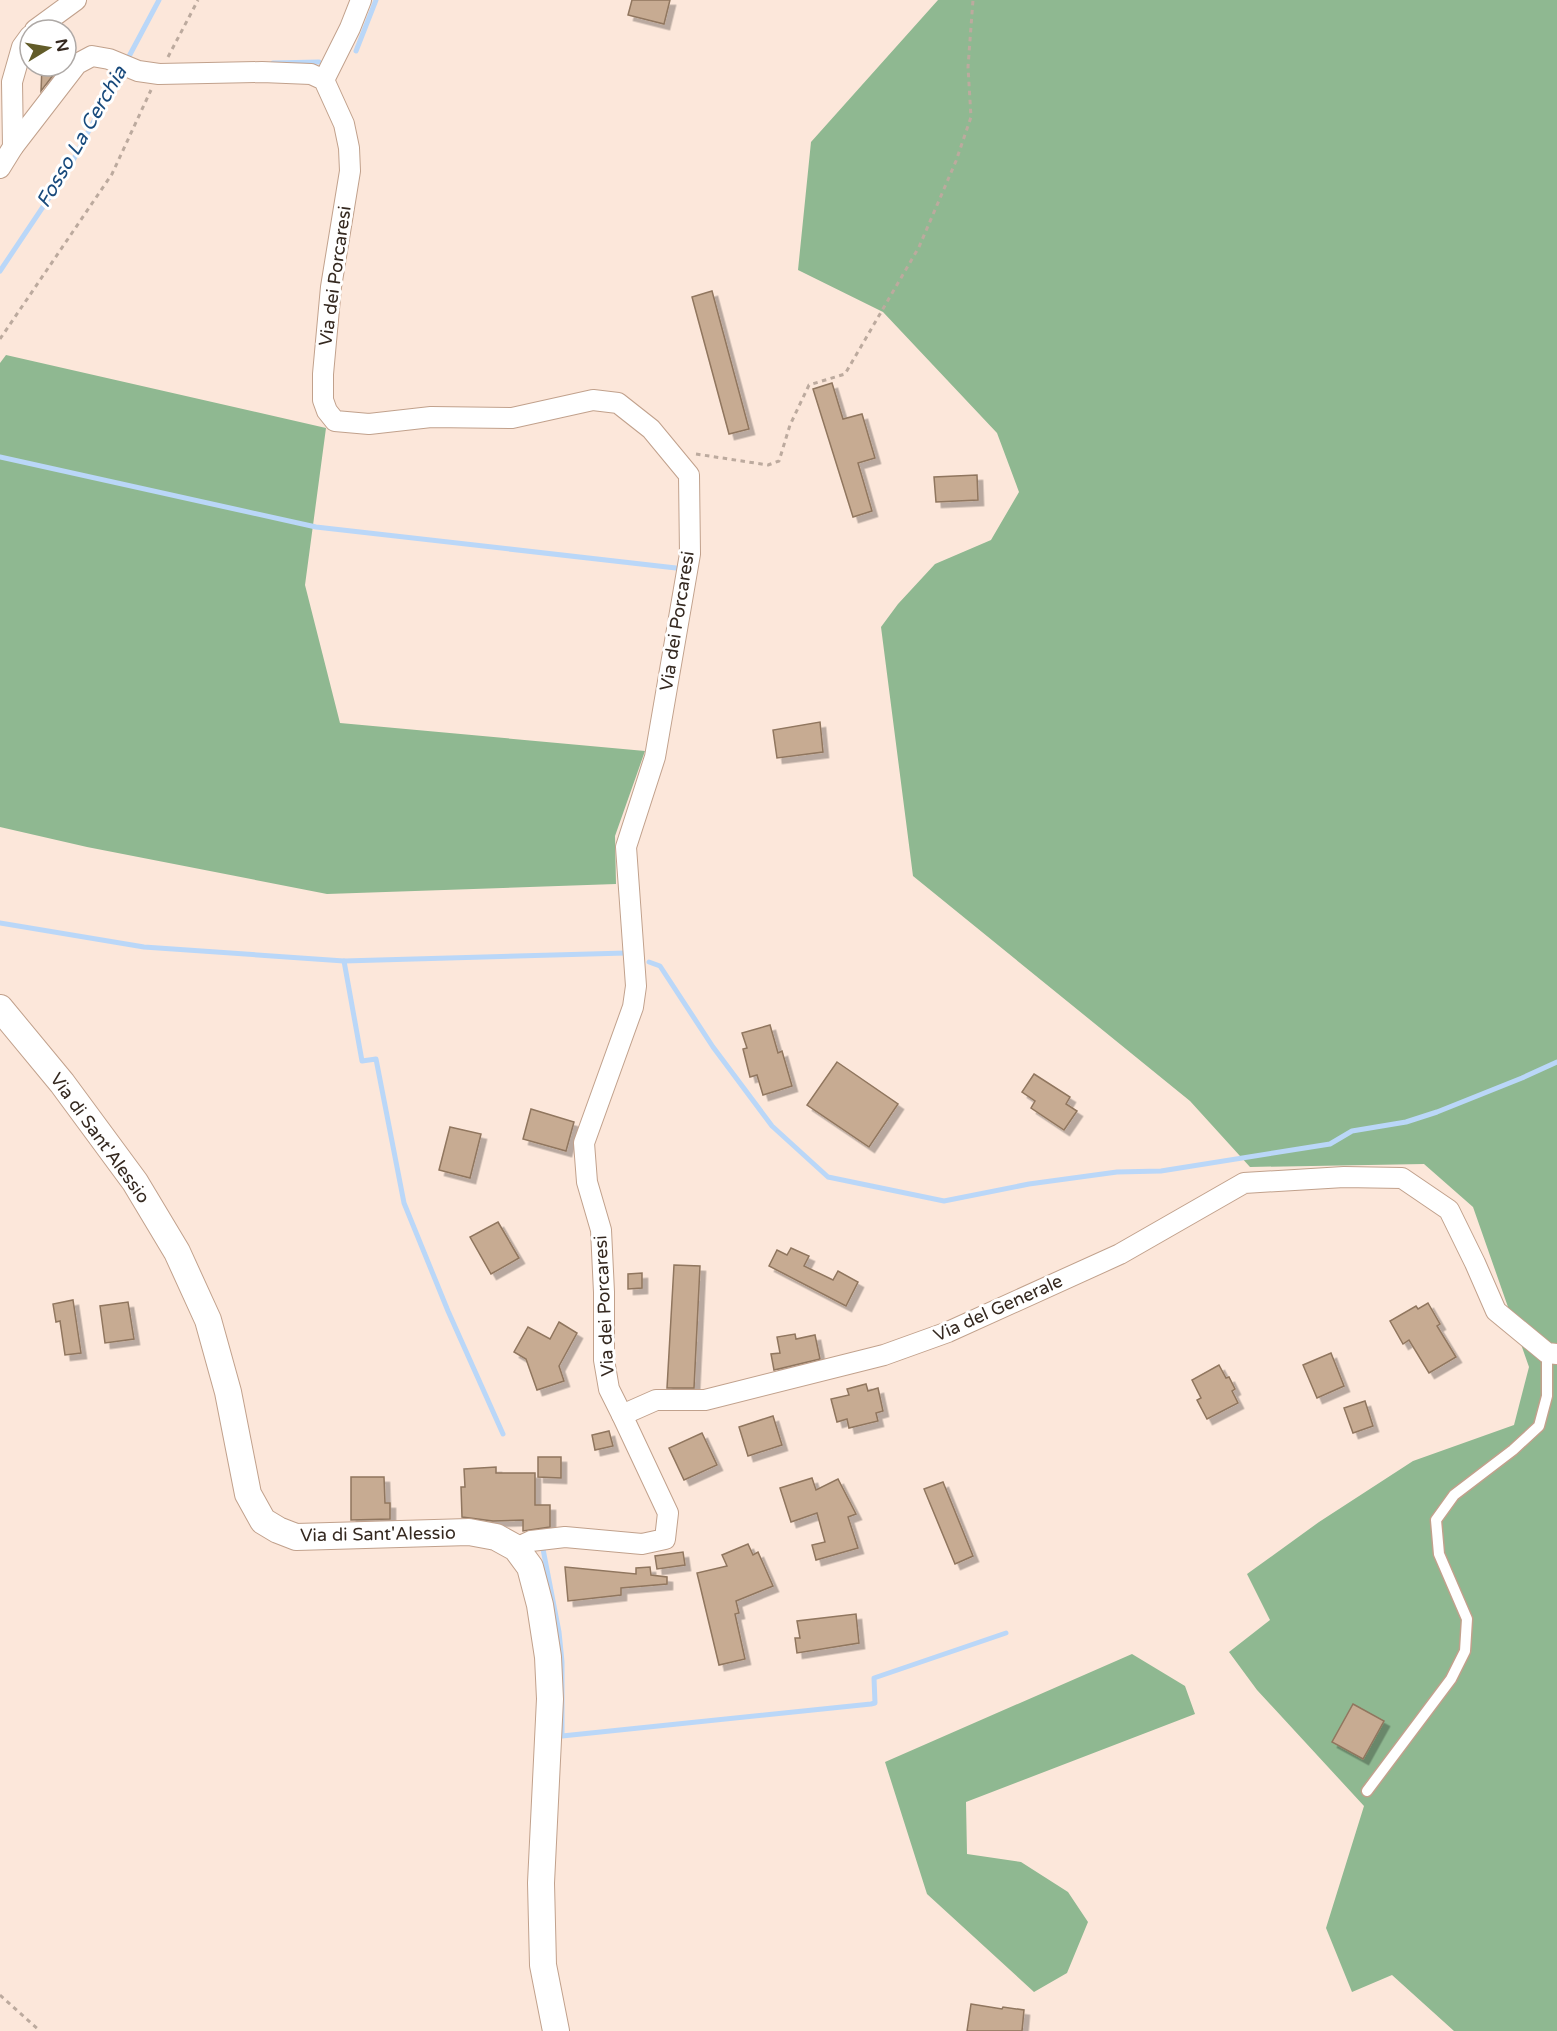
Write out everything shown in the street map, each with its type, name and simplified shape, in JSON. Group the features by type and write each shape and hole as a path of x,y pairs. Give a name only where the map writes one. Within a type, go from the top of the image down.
{"street":[{"path":"51,18 76,0"},
{"path":"0,168 13,147 77,64 92,56 109,59 138,71 159,74 262,72 310,74 324,80 361,0"},
{"path":"13,147 12,82 18,61"},
{"name":"Via dei Porcaresi","path":"324,80 345,124 350,171 331,287 323,374 323,400 327,411 335,421 369,424 431,417 512,418 593,400 618,403 651,429 688,475 690,554 655,757 626,847 636,986 633,1007 584,1143 587,1182 601,1230 604,1360 609,1389 622,1415"},
{"name":"Via di Sant'Alessio","path":"0,1008 62,1083 135,1182 177,1252 208,1320 228,1392 248,1494 263,1521 296,1537 469,1532 496,1537 516,1548"},
{"name":"Via del Generale","path":"622,1415 656,1400 705,1400 861,1360 948,1332 1120,1254 1244,1182 1344,1176 1402,1178 1449,1210 1496,1311 1552,1354"},
{"path":"556,2031 543,1965 541,1883 549,1738 548,1657 536,1585 530,1567 516,1548 531,1541 565,1537 642,1544 665,1539 668,1513 622,1415"}],"lane":[{"path":"1368,1791 1451,1679 1465,1651 1467,1619 1439,1554 1436,1520 1454,1495 1513,1450 1539,1426 1547,1396 1552,1354"}],"path":[{"path":"0,339 112,174 159,74 198,0"},
{"path":"669,450 768,465 779,461 790,425 809,385 845,374 919,247 956,161 971,117 968,67 973,0"},
{"path":"0,1995 40,2031"}],"green space":[{"path":"938,0 1557,0 1557,2031 1454,2031 1392,1975 1352,1992 1326,1928 1364,1806 1257,1690 1229,1652 1270,1620 1247,1574 1319,1522 1413,1461 1514,1425 1529,1367 1473,1207 1424,1164 1250,1167 1190,1101 913,876 881,627 898,604 935,564 991,540 1019,492 997,433 883,312 798,270 811,142"},
{"path":"6,355 326,428 305,585 340,723 645,751 615,836 616,884 327,894 87,847 0,827 0,363"},
{"path":"1132,1654 1185,1686 1195,1714 966,1802 967,1854 1021,1862 1068,1892 1088,1922 1067,1973 1034,1992 927,1894 885,1762"}],"building":[{"path":"632,0 670,0 664,24 628,15"},
{"path":"42,78 51,78 41,91"},
{"path":"712,291 749,429 729,434 692,297"},
{"path":"832,383 843,419 862,414 875,458 858,463 872,511 853,517 813,389"},
{"path":"977,475 978,500 936,502 934,477"},
{"path":"820,722 823,752 777,758 773,730"},
{"path":"770,1025 778,1053 782,1051 792,1086 763,1095 757,1075 750,1077 743,1049 747,1048 742,1033"},
{"path":"837,1062 898,1104 869,1147 807,1105"},
{"path":"1034,1074 1070,1097 1066,1104 1077,1111 1064,1130 1031,1108 1035,1101 1022,1092"},
{"path":"531,1109 574,1122 566,1151 523,1139"},
{"path":"450,1127 481,1134 470,1178 439,1170"},
{"path":"498,1222 519,1258 491,1274 470,1237"},
{"path":"791,1248 809,1256 804,1266 833,1280 838,1271 858,1282 846,1306 769,1266 777,1250 787,1255"},
{"path":"674,1265 700,1266 694,1388 667,1388"},
{"path":"642,1273 642,1288 628,1289 628,1274"},
{"path":"73,1300 81,1353 65,1355 60,1321 56,1322 53,1304"},
{"path":"128,1302 134,1339 105,1343 100,1306"},
{"path":"1428,1303 1440,1324 1437,1326 1456,1357 1429,1373 1409,1340 1403,1344 1390,1321 1416,1306 1418,1309"},
{"path":"559,1322 577,1333 559,1366 564,1381 537,1390 526,1359 514,1352 528,1327 550,1339"},
{"path":"795,1334 796,1339 815,1335 820,1359 774,1370 771,1354 780,1353 777,1337"},
{"path":"1331,1353 1344,1386 1317,1398 1303,1365"},
{"path":"1219,1365 1235,1389 1232,1391 1238,1403 1207,1419 1197,1400 1201,1398 1192,1380"},
{"path":"866,1384 868,1391 878,1388 883,1411 876,1413 878,1421 849,1428 847,1419 837,1422 831,1399 849,1395 847,1389"},
{"path":"1365,1401 1373,1426 1353,1433 1344,1408"},
{"path":"773,1416 782,1445 748,1456 739,1427"},
{"path":"609,1431 613,1446 595,1450 592,1435"},
{"path":"702,1433 717,1465 684,1480 669,1448"},
{"path":"538,1457 561,1457 561,1478 538,1477"},
{"path":"496,1467 496,1473 535,1473 535,1505 550,1505 550,1527 523,1531 523,1520 493,1521 462,1517 461,1487 465,1487 464,1469"},
{"path":"351,1477 384,1477 385,1503 390,1503 390,1519 351,1520"},
{"path":"812,1478 816,1490 838,1479 856,1514 848,1517 858,1548 816,1560 812,1545 825,1542 817,1513 791,1522 780,1488"},
{"path":"943,1482 973,1556 955,1564 924,1489"},
{"path":"748,1544 753,1555 758,1552 773,1586 736,1601 739,1613 735,1614 745,1659 719,1665 697,1573 727,1566 722,1555"},
{"path":"683,1552 685,1565 657,1569 655,1556"},
{"path":"565,1567 636,1574 636,1568 650,1567 651,1575 667,1577 667,1584 621,1588 621,1595 568,1601"},
{"path":"856,1614 859,1643 797,1653 795,1638 800,1638 797,1621"},
{"path":"1353,1704 1384,1721 1363,1759 1332,1742"},
{"path":"971,2004 1024,2010 1022,2031 967,2031"}],"waterway":[{"name":"Fosso La Cerchia","path":"126,62 159,0"},
{"path":"356,51 376,0"},
{"path":"273,63 319,62"},
{"name":"Fosso La Cerchia","path":"0,271 69,168 121,70"},
{"path":"0,457 316,527 676,568"},
{"path":"0,923 144,947 344,961 626,953"},
{"path":"344,961 362,1061 376,1059 404,1203 448,1311 503,1434"},
{"path":"649,962 660,966 713,1047 772,1126 828,1177 944,1201 1029,1184 1117,1172 1161,1171 1330,1144 1352,1131 1406,1122 1437,1112 1557,1062"},
{"path":"543,1549 559,1632 562,1662 562,1736 871,1704 875,1703 874,1678 1006,1633"}]}
